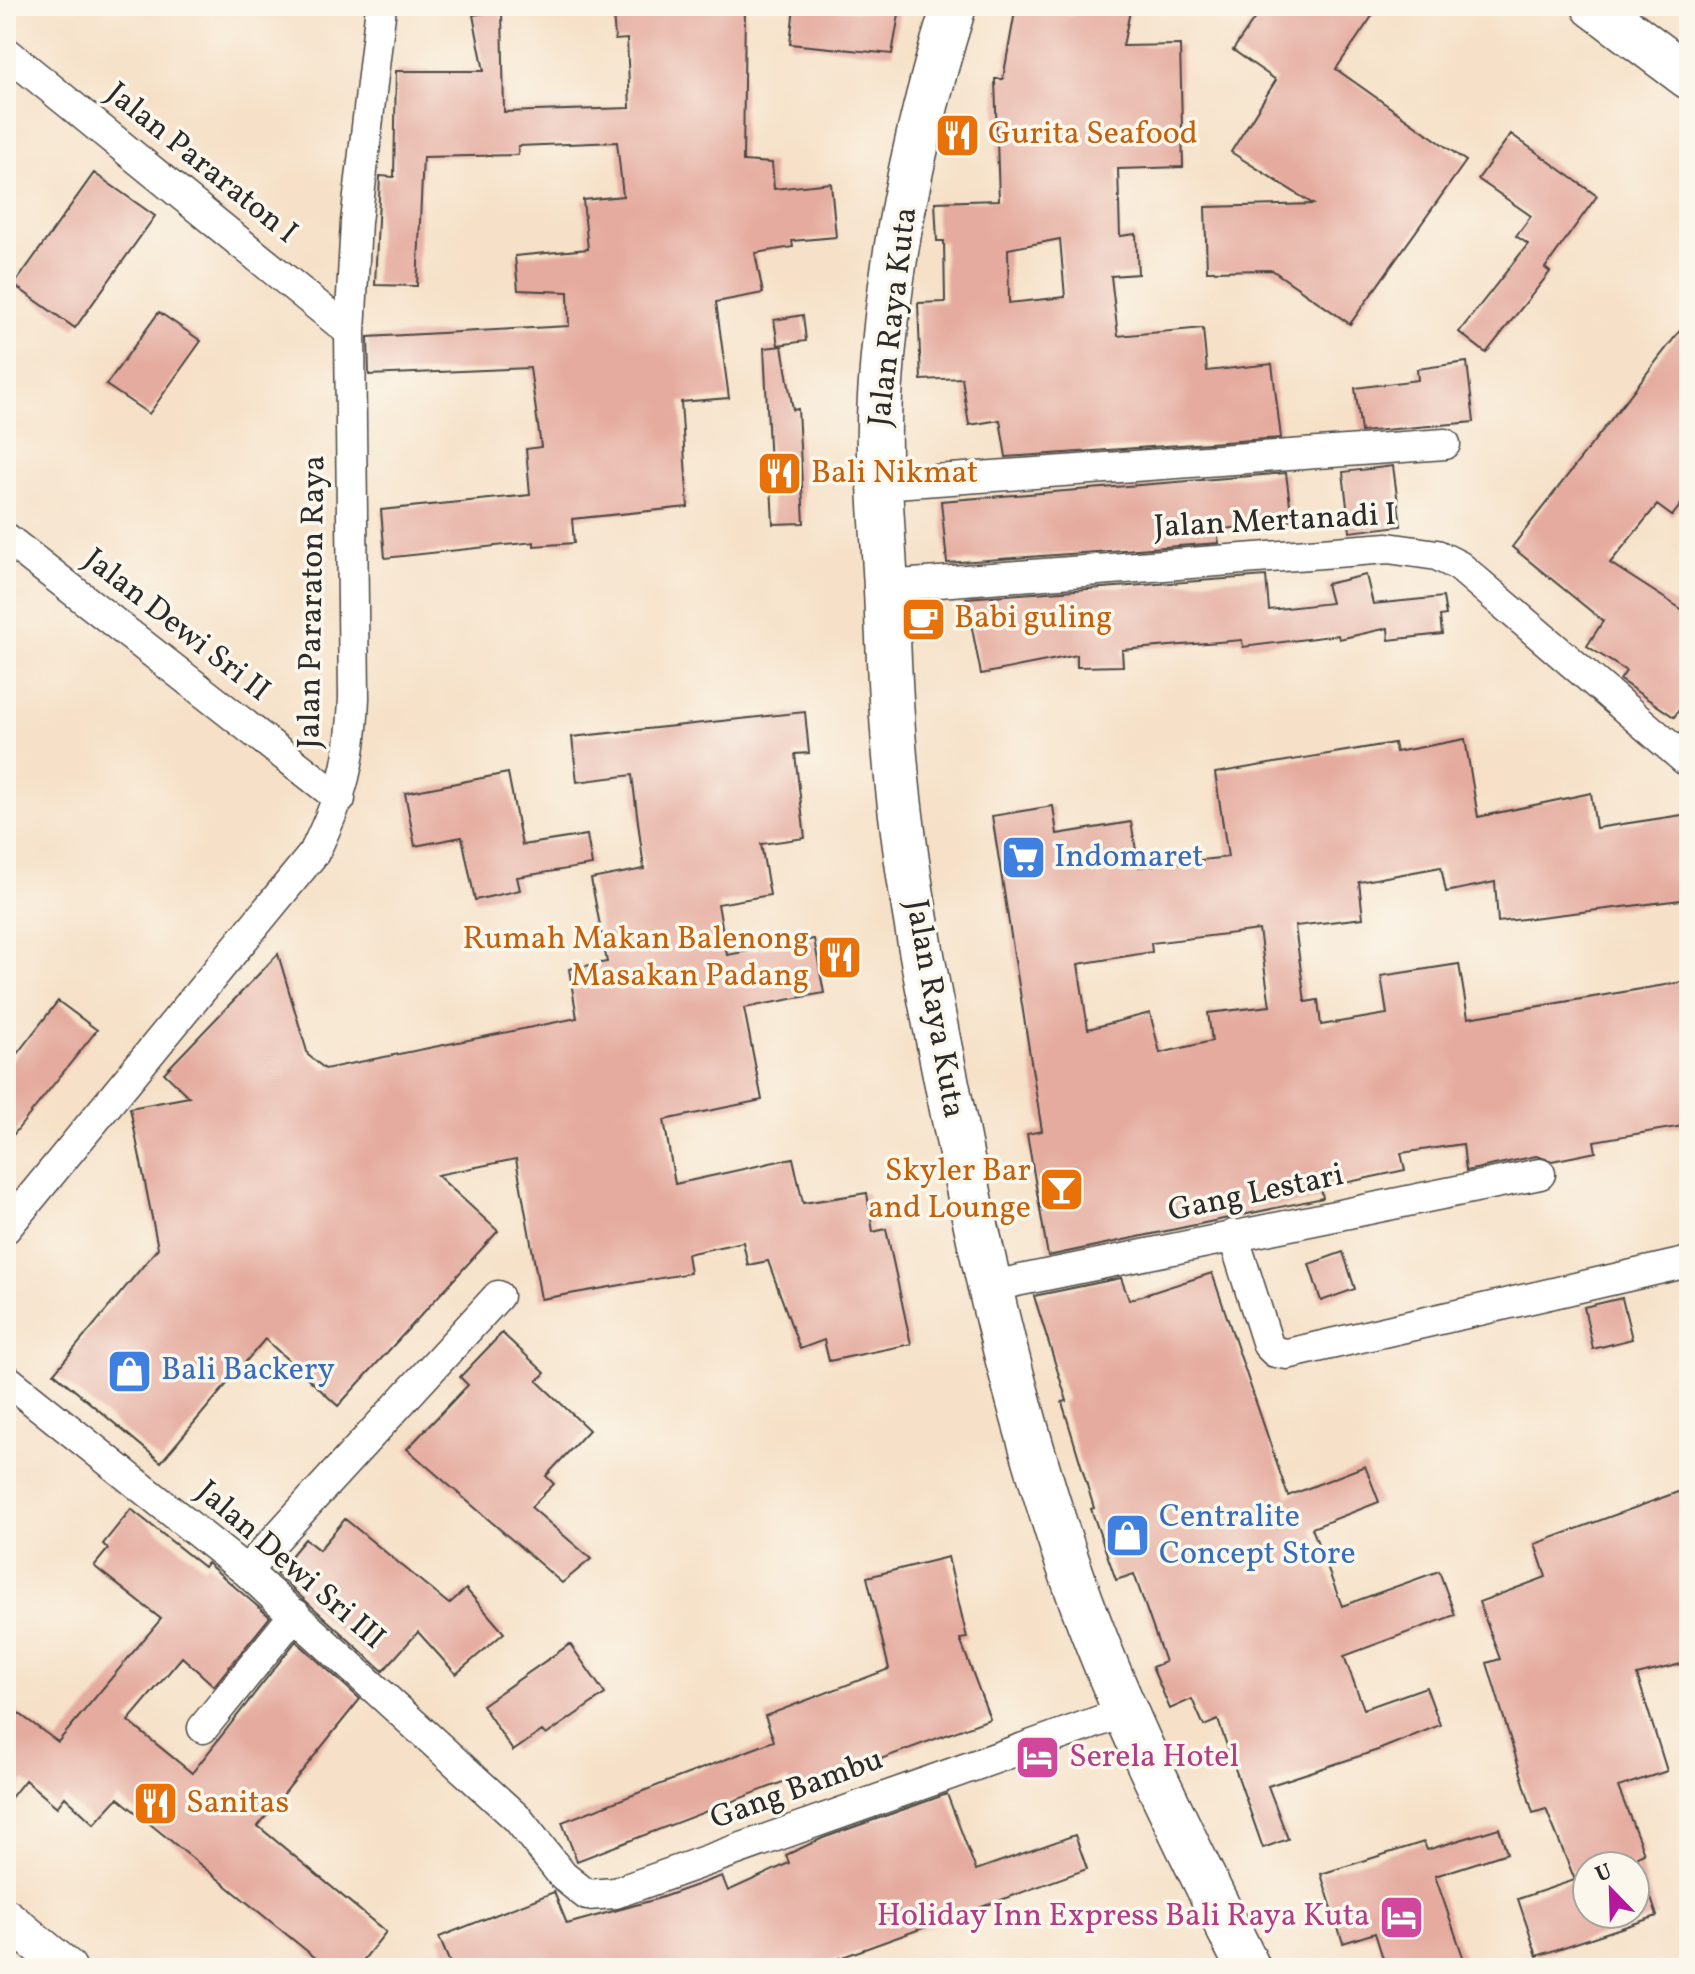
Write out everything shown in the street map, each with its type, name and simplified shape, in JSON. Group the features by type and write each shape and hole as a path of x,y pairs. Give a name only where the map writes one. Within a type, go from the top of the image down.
{"main road":[{"name":"Jalan Raya Kuta","path":"954,6 919,131 895,262 880,396 880,484 902,823 937,1035 987,1287 1015,1395 1067,1562 1128,1711 1248,1968"},
{"path":"1594,6 1689,77"}],"street":[{"name":"Jalan Pararaton Raya","path":"6,1228 314,853 340,799 351,749 354,698 350,332 356,222 381,6"},
{"name":"Jalan Pararaton I","path":"6,52 350,332"},
{"path":"880,484 1445,444"},
{"name":"Jalan Dewi Sri II","path":"6,538 340,799"},
{"name":"Jalan Mertanadi I","path":"886,586 1388,548 1425,552 1459,566 1689,763"},
{"name":"Gang Lestari","path":"987,1287 1540,1174"},
{"path":"1233,1235 1268,1345 1275,1352 1287,1354 1689,1262"},
{"path":"246,1571 498,1296"},
{"name":"Jalan Dewi Sri III","path":"6,1379 246,1571 518,1819"},
{"path":"203,1728 295,1614"},
{"name":"Gang Bambu","path":"518,1819 563,1876 587,1895 615,1893 1128,1711"},
{"path":"10,1929 67,1968"}],"building":[{"path":"670,6 745,6 743,161 772,163 774,189 831,183 836,237 792,241 793,247 755,253 763,293 716,302 729,398 681,402 688,507 572,519 574,543 534,546 534,542 385,558 381,510 530,495 526,449 541,447 530,368 369,375 368,337 569,326 568,292 518,290 515,256 588,249 583,200 623,196 617,142 518,146 518,155 423,157 417,286 375,285 380,176 394,177 396,71 484,71 473,15 502,10 504,112 630,108 627,39 615,40 613,11"},
{"path":"794,6 871,12 872,6 900,9 892,54 790,44"},
{"path":"1016,6 1073,16 1075,6 1131,6 1123,46 1180,45 1183,167 1118,169 1120,236 1136,234 1138,274 1111,276 1118,336 1203,328 1207,371 1272,364 1281,438 1006,457 1000,420 969,425 962,378 921,380 918,303 945,302 944,241 937,241 935,202 999,200 995,79 1003,79","holes":["1060,239 1065,297 1009,303 1008,249"]},
{"path":"1263,6 1379,6 1336,69 1466,161 1350,324 1272,270 1207,271 1205,207 1313,204 1231,152 1276,80 1233,50"},
{"path":"1511,134 1597,196 1545,268 1550,272 1486,353 1459,332 1528,244 1516,236 1531,216 1478,179"},
{"path":"94,173 155,216 75,328 14,285"},
{"path":"159,312 201,341 149,414 106,385"},
{"path":"803,315 806,341 778,345 774,320"},
{"path":"1689,319 1689,494 1672,516 1657,505 1610,563 1689,614 1689,696 1674,717 1620,680 1626,671 1587,646 1603,621 1512,547"},
{"path":"782,346 793,410 798,409 804,523 773,524 764,348"},
{"path":"1467,362 1474,422 1361,432 1355,388 1418,380 1417,369"},
{"path":"1393,466 1401,526 1350,532 1343,472"},
{"path":"1286,473 1292,520 1217,530 1219,543 947,563 941,501"},
{"path":"1366,575 1373,604 1443,597 1446,615 1440,616 1442,634 1389,640 1388,628 1339,639 1338,635 1243,647 1242,640 1122,650 1123,666 1077,667 1077,655 981,674 966,598 1266,576 1269,610 1331,603 1326,584"},
{"path":"805,712 809,753 795,754 805,838 761,844 770,895 718,904 727,955 814,939 824,993 744,1008 762,1100 664,1120 675,1184 793,1158 803,1203 867,1193 873,1232 886,1229 911,1344 829,1361 824,1340 800,1349 768,1261 748,1265 743,1242 687,1254 690,1273 541,1299 516,1159 437,1175 498,1231 338,1406 265,1339 161,1462 54,1373 158,1248 130,1108 189,1097 164,1073 278,954 308,1055 325,1069 577,1018 569,969 607,962 591,879 644,869 632,775 577,782 572,737"},
{"path":"1465,739 1478,817 1591,793 1596,828 1689,814 1689,899 1498,922 1495,882 1446,892 1441,867 1359,882 1363,918 1295,926 1305,1002 1318,1000 1321,1025 1387,1014 1381,976 1459,964 1468,1018 1689,981 1689,1125 1594,1141 1596,1152 1552,1161 1536,1156 1466,1171 1463,1144 1401,1153 1405,1170 1321,1188 1323,1198 1048,1256 1027,1134 1042,1131 992,816 1053,806 1057,834 1131,822 1139,867 1228,857 1215,773 1394,743 1396,752","holes":["1259,930 1270,1006 1208,1013 1212,1041 1160,1053 1150,1013 1088,1029 1078,964 1152,952 1151,943"]},
{"path":"508,773 522,845 587,835 592,865 517,877 520,890 475,900 462,837 415,846 405,793"},
{"path":"58,1001 97,1030 6,1144 6,1068"},
{"path":"1343,1252 1355,1289 1321,1301 1309,1264"},
{"path":"1212,1273 1288,1496 1365,1466 1379,1502 1312,1528 1342,1606 1439,1571 1455,1615 1344,1656 1364,1709 1426,1687 1440,1725 1378,1750 1268,1786 1288,1839 1263,1848 1218,1720 1204,1726 1192,1699 1170,1709 1152,1667 1165,1662 1134,1574 1116,1580 1091,1509 1094,1508 1062,1402 1067,1401 1034,1296 1121,1278 1129,1300"},
{"path":"1622,1298 1632,1339 1593,1349 1584,1307"},
{"path":"502,1333 545,1373 537,1381 589,1430 546,1476 554,1484 531,1507 591,1559 562,1583 407,1449 468,1385 460,1377"},
{"path":"1689,1488 1689,1662 1637,1675 1667,1771 1618,1787 1643,1850 1571,1850 1571,1870 1546,1809 1533,1813 1487,1663 1500,1659 1479,1602 1546,1577 1535,1544"},
{"path":"131,1509 204,1567 207,1563 270,1617 214,1686 182,1657 128,1721 192,1773 296,1641 360,1699 258,1826 386,1932 357,1968 328,1968 118,1798 94,1824 65,1797 57,1807 25,1780 6,1804 6,1704 58,1742 161,1619 94,1566 108,1549 103,1544"},
{"path":"345,1519 449,1604 466,1589 504,1633 456,1674 418,1632 383,1671 276,1574 305,1539 319,1550"},
{"path":"948,1557 967,1638 960,1639 990,1719 793,1791 788,1780 577,1861 562,1822 774,1741 765,1716 889,1669 867,1577"},
{"path":"570,1644 605,1694 546,1735 542,1731 513,1751 482,1705"},
{"path":"947,1794 976,1870 1075,1835 1087,1869 812,1968 452,1968 439,1937 554,1892 567,1924 657,1899 722,1876 728,1891 789,1863 786,1855 823,1838"},
{"path":"1499,1828 1507,1853 1435,1876 1467,1968 1386,1968 1375,1933 1343,1943 1321,1874 1424,1842 1427,1850"},
{"path":"1571,1881 1571,1930 1615,1930 1537,1956 1518,1899"},
{"path":"1651,1898 1657,1916 1651,1918"}],"place":[{"name":"Gurita Seafood","path":"957,135"},
{"name":"Bali Nikmat","path":"780,474"},
{"name":"Babi guling","path":"923,619"},
{"name":"Indomaret","path":"1023,858"},
{"name":"Rumah Makan Balenong Masakan Padang","path":"840,958"},
{"name":"Skyler Bar and Lounge","path":"1062,1190"},
{"name":"Bali Backery","path":"130,1371"},
{"name":"Centralite Concept Store","path":"1128,1536"},
{"name":"Serela Hotel","path":"1038,1758"},
{"name":"Sanitas","path":"155,1804"},
{"name":"Holiday Inn Express Bali Raya Kuta","path":"1401,1917"}]}
